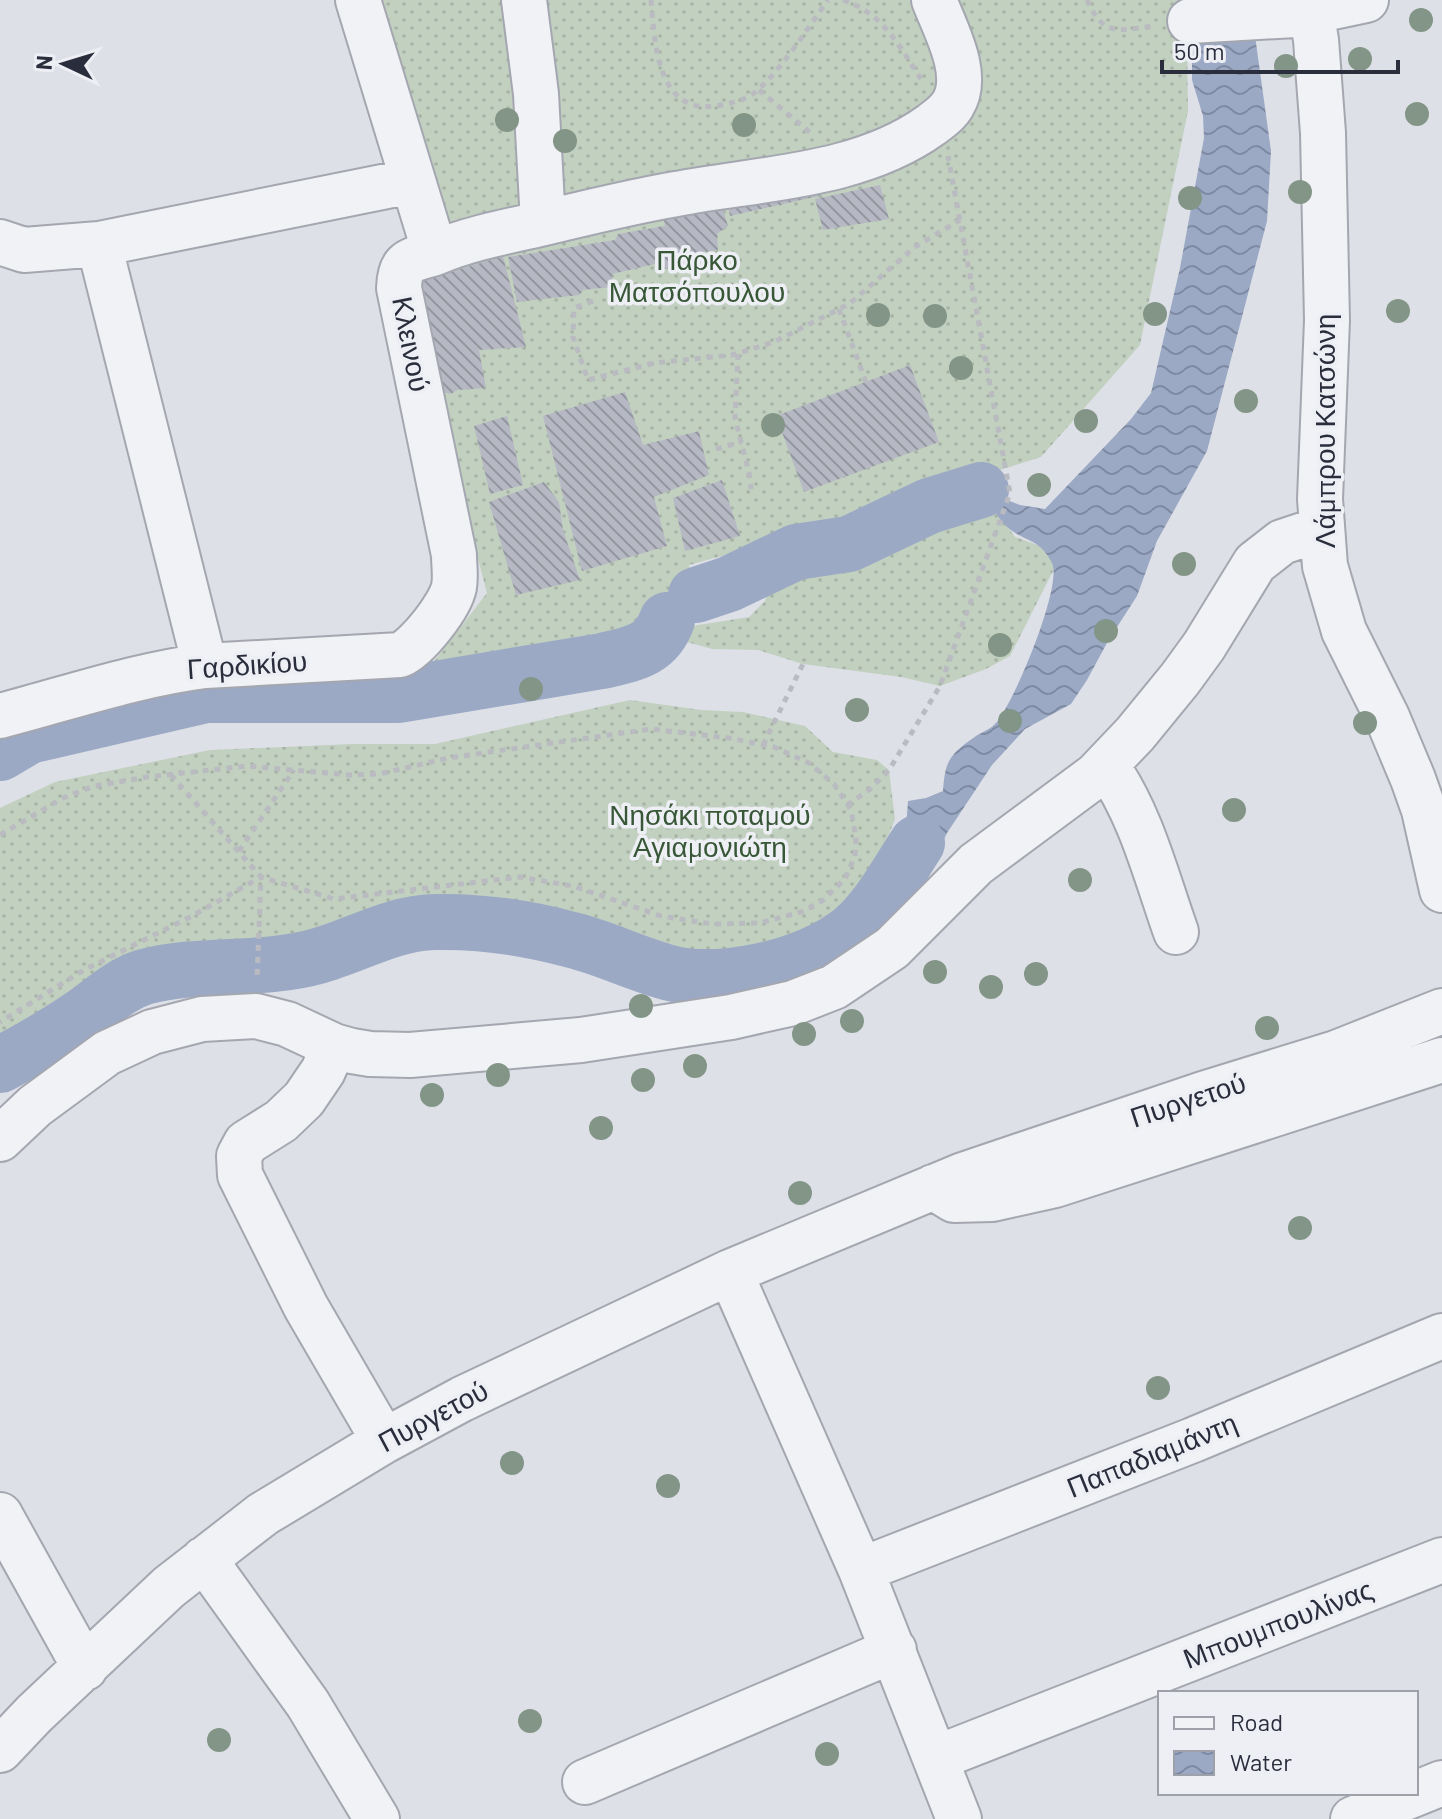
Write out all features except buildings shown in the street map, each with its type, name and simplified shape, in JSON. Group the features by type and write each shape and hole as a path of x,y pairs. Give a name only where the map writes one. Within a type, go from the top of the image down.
{"street":[{"path":"358,0 435,253 543,223 663,196 848,163 892,149 941,117 958,92 959,76 934,0"},
{"path":"524,0 536,94 543,223"},
{"path":"1190,21 1366,0"},
{"name":"Λάμπρου Κατσώνη","path":"1303,9 1315,31 1320,83 1326,252 1321,529 1325,566 1344,631 1387,717 1413,779 1424,810 1442,890"},
{"path":"0,242 24,250 99,244 412,181"},
{"path":"99,244 205,666"},
{"name":"Κλεινού","path":"435,253 407,262 402,267 399,288 449,532 455,576"},
{"path":"0,1139 35,1106 86,1066 128,1042 179,1023 223,1016 256,1016 287,1024 334,1046 391,1055 473,1051 570,1041 741,1015 813,996 849,979 892,948 976,864 1106,765 1152,714 1204,646 1255,563 1282,542 1321,529"},
{"name":"Γαρδικίου","path":"0,716 147,675 205,666 400,655 417,642 448,602 455,576"},
{"path":"1106,765 1119,783 1131,810 1176,932"},
{"name":"Πυργετού","path":"0,1750 169,1587 263,1514 384,1441 462,1399 730,1272 933,1187 1203,1094 1336,1053 1442,1011"},
{"path":"334,1046 323,1071 304,1099 281,1121 246,1143 239,1156 240,1175 306,1307 384,1441"},
{"name":"Πυργετού","path":"933,1187 954,1200 992,1199 1055,1185 1442,1060"},
{"path":"730,1272 861,1570 959,1819"},
{"name":"Παπαδιαμάντη","path":"861,1570 1193,1440 1442,1336"},
{"path":"0,1515 85,1668"},
{"path":"204,1559 308,1704 377,1819"},
{"name":"Μπουμπουλίνας","path":"936,1758 1442,1560"},
{"path":"585,1782 894,1650"},
{"path":"1418,1793 1442,1783"},
{"path":"1353,1819 1412,1795"}],"path":[{"path":"651,0 657,51 667,86 673,94 695,106 708,107 742,100 759,90 828,0"},
{"path":"843,0 875,16 896,39 941,117 1010,493 940,686 889,770 869,790 847,805"},
{"path":"1087,0 1100,23 1109,30 1190,21"},
{"path":"759,90 848,163"},
{"path":"593,301 574,308 572,327 588,380 654,363 738,354 774,342 849,304 915,247 960,220"},
{"path":"839,309 866,382"},
{"path":"738,354 735,418 751,489"},
{"path":"716,449 741,442"},
{"path":"763,745 803,664"},
{"path":"0,835 63,798 94,786 170,774 247,766 350,775 379,774 448,758 651,729 763,745 809,763 834,784 851,810 855,856 845,879 822,901 760,923 712,924 661,916 573,886 520,877 334,899 261,877 170,774"},
{"path":"239,851 294,769"},
{"path":"256,988 261,877"},
{"path":"0,1022 84,970 261,877"}],"green space":[{"name":"Πάρκο Ματσόπουλου","path":"375,0 1180,0 1187,40 1188,111 1140,345 1041,457 791,537 689,565 701,611 425,683 422,677 487,593 412,309 429,202"},
{"path":"984,495 1015,537 1043,547 1055,567 1010,656 986,669 940,686 901,677 803,664 758,650 712,649 687,642 692,626 749,617 765,601 771,580 782,566 799,556 866,550 902,540 948,511"},
{"name":"Νησάκι ποταμού Αγιαμονιώτη","path":"630,700 701,710 743,712 805,726 833,752 877,760 889,770 895,819 875,871 831,924 758,950 693,952 544,905 450,900 346,923 288,949 211,944 162,956 108,982 0,1055 0,808 55,782 210,750 435,744"}],"water":[{"path":"1203,6 1252,14 1271,151 1267,221 1207,451 1157,541 1137,596 1071,704 1025,729 992,765 947,833 933,861 906,828 908,801 943,791 950,759 967,742 994,725 1004,711 1035,644 1053,575 1052,563 1042,549 1006,526 981,490 1020,505 1045,509 1131,419 1151,393 1180,268 1204,138 1203,116 1192,80 1192,57"}],"waterway":[{"path":"696,595 729,584 796,552 849,544 929,506 981,490"},
{"path":"0,753 29,736 206,695 399,695 602,661 650,645 667,620"},
{"path":"0,1065 69,1025 126,985 144,977 166,972 296,961 419,923 468,923 538,932 692,977 718,977 772,968 823,950 845,937 885,894 917,843"}]}
